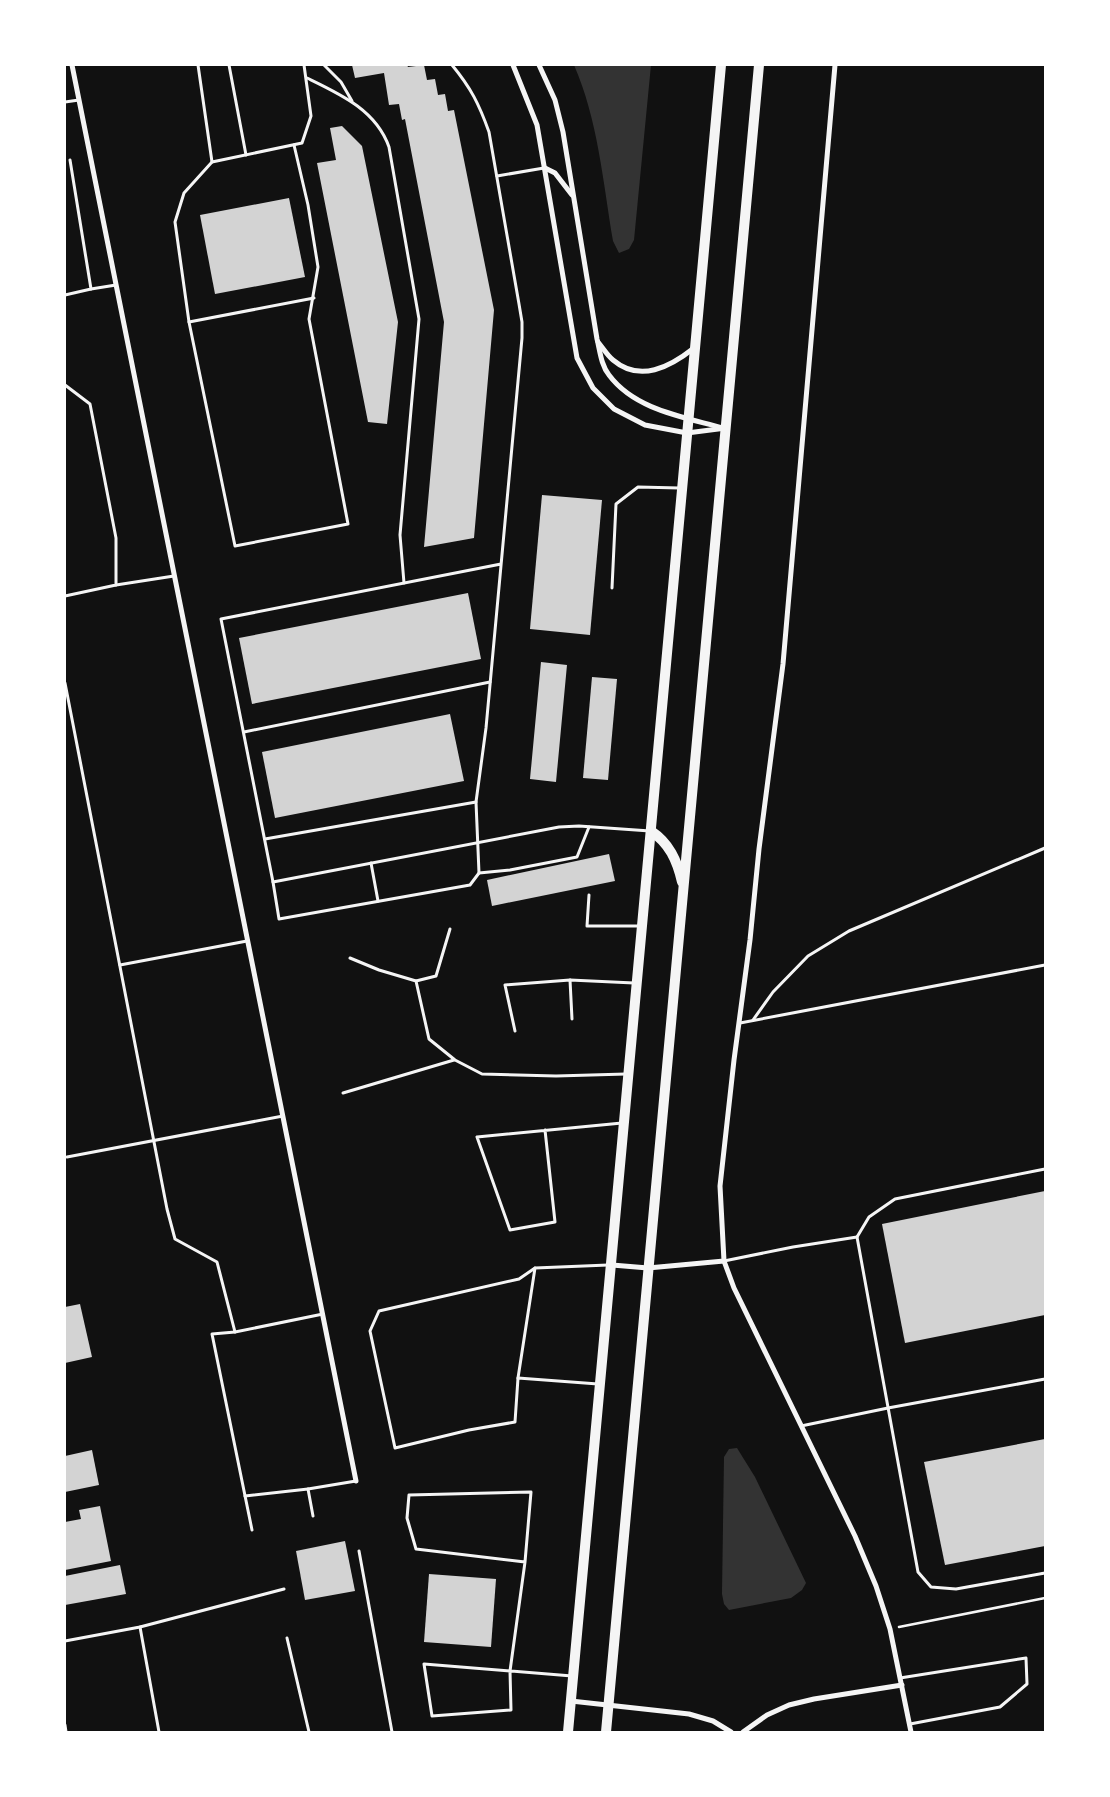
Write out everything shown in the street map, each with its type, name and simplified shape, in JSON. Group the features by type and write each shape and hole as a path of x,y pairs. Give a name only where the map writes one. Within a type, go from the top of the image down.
{"main road":[{"path":"568,1732 721,65"},
{"path":"606,1732 759,65"},
{"path":"651,831 662,838 671,850 678,866 684,890"}],"street":[{"path":"72,65 356,1480"},
{"path":"513,65 537,125 577,358 593,388 614,409 645,425 687,433 726,428"},
{"path":"540,65 555,100 561,124 597,339 602,362 608,375 620,387 637,399 657,409 726,428"},
{"path":"835,65 782,664 720,1186 724,1261 734,1288 855,1536 876,1586 890,1629 911,1732"},
{"path":"544,168 555,173 574,197"},
{"path":"597,339 611,358 622,367 635,372 662,368 679,360 695,348"},
{"path":"612,1265 648,1268 724,1261"},
{"path":"743,1732 767,1715 789,1705 814,1699 902,1685"},
{"path":"571,1701 689,1714 714,1721 731,1732"}],"lane":[{"path":"198,65 212,162"},
{"path":"229,65 246,156"},
{"path":"294,145 308,205 318,267 309,319 348,524 235,546 189,322 175,222 184,193 212,162 302,143 311,116 304,65"},
{"path":"452,65 468,84 479,104 488,132 522,322 501,564 486,728 476,802 479,873 470,884 279,920 265,839 221,619 501,564"},
{"path":"326,66 341,82 352,101"},
{"path":"307,78 352,101 382,130 389,148 419,319 400,535 404,583"},
{"path":"65,102 79,100"},
{"path":"70,160 91,289"},
{"path":"497,176 544,168"},
{"path":"65,295 116,285"},
{"path":"189,322 314,298"},
{"path":"65,385 90,404 116,538 116,585"},
{"path":"612,588 616,504 638,488 682,488"},
{"path":"65,596 116,585 174,576"},
{"path":"244,732 490,682"},
{"path":"65,684 174,1239 217,1262 235,1332"},
{"path":"265,839 476,802"},
{"path":"273,882 559,827 651,831"},
{"path":"479,873 510,870 576,857 589,827"},
{"path":"753,1020 774,992 808,956 849,931 1045,848"},
{"path":"371,863 378,901"},
{"path":"588,895 587,926 642,926"},
{"path":"350,958 379,970 416,981 436,976 450,929"},
{"path":"120,965 248,941"},
{"path":"739,1023 1045,965"},
{"path":"515,1031 505,985 570,980 637,983"},
{"path":"570,980 572,1020"},
{"path":"416,981 429,1039 455,1060 482,1074 556,1076 629,1074"},
{"path":"343,1092 455,1060"},
{"path":"68,1157 283,1116"},
{"path":"545,1130 555,1222 510,1230 477,1137 545,1130 625,1122"},
{"path":"1045,1169 895,1199 869,1216 857,1237 918,1572 931,1587 956,1589 1045,1573"},
{"path":"724,1261 793,1247 857,1237"},
{"path":"535,1268 518,1378 515,1422 469,1430 395,1448 370,1331 379,1310 518,1279 535,1268 612,1265"},
{"path":"252,1530 212,1334 235,1332 323,1314"},
{"path":"518,1378 600,1384"},
{"path":"802,1426 1045,1379"},
{"path":"245,1496 308,1489 356,1480"},
{"path":"308,1489 313,1516"},
{"path":"524,1562 416,1549 407,1518 409,1495 532,1492 524,1562 510,1671 511,1710 432,1716 424,1664 510,1671 574,1676"},
{"path":"358,1551 392,1732"},
{"path":"65,1641 140,1627 284,1589"},
{"path":"140,1627 159,1732"},
{"path":"288,1638 309,1732"},
{"path":"900,1678 1026,1658 1027,1684 1000,1706 910,1724"},
{"path":"65,1725 66,1732"}],"path":[{"path":"890,1629 1045,1598"}],"shaded area":[{"path":"574,65 651,65 634,240 629,249 619,253 613,241 603,174 589,107"},
{"path":"737,1448 755,1477 806,1583 802,1590 791,1598 729,1610 724,1604 722,1594 724,1457 729,1449"}],"building":[{"path":"352,65 407,65 408,67 424,65 427,80 435,79 438,95 445,94 448,111 454,110 494,310 474,538 424,547 444,322 405,119 402,120 399,104 389,105 384,73 355,78"},
{"path":"342,126 362,146 398,322 387,424 368,422 317,163 336,160 330,128"},
{"path":"289,198 305,277 215,294 200,215"},
{"path":"542,495 602,500 590,635 530,629"},
{"path":"468,593 481,659 252,704 239,638"},
{"path":"541,662 567,665 556,782 530,779"},
{"path":"592,677 617,679 608,780 583,778"},
{"path":"450,714 464,781 275,818 262,752"},
{"path":"609,854 615,881 492,906 487,880"},
{"path":"1045,1191 1045,1315 905,1343 882,1224"},
{"path":"80,1304 92,1357 65,1363 65,1307"},
{"path":"1045,1439 1045,1546 945,1565 924,1462"},
{"path":"92,1450 99,1485 65,1492 65,1456"},
{"path":"100,1506 111,1561 65,1570 65,1522 81,1519 79,1510"},
{"path":"345,1541 355,1591 305,1600 296,1551"},
{"path":"120,1565 126,1594 65,1605 65,1576"},
{"path":"429,1574 496,1579 491,1647 424,1642"}]}
